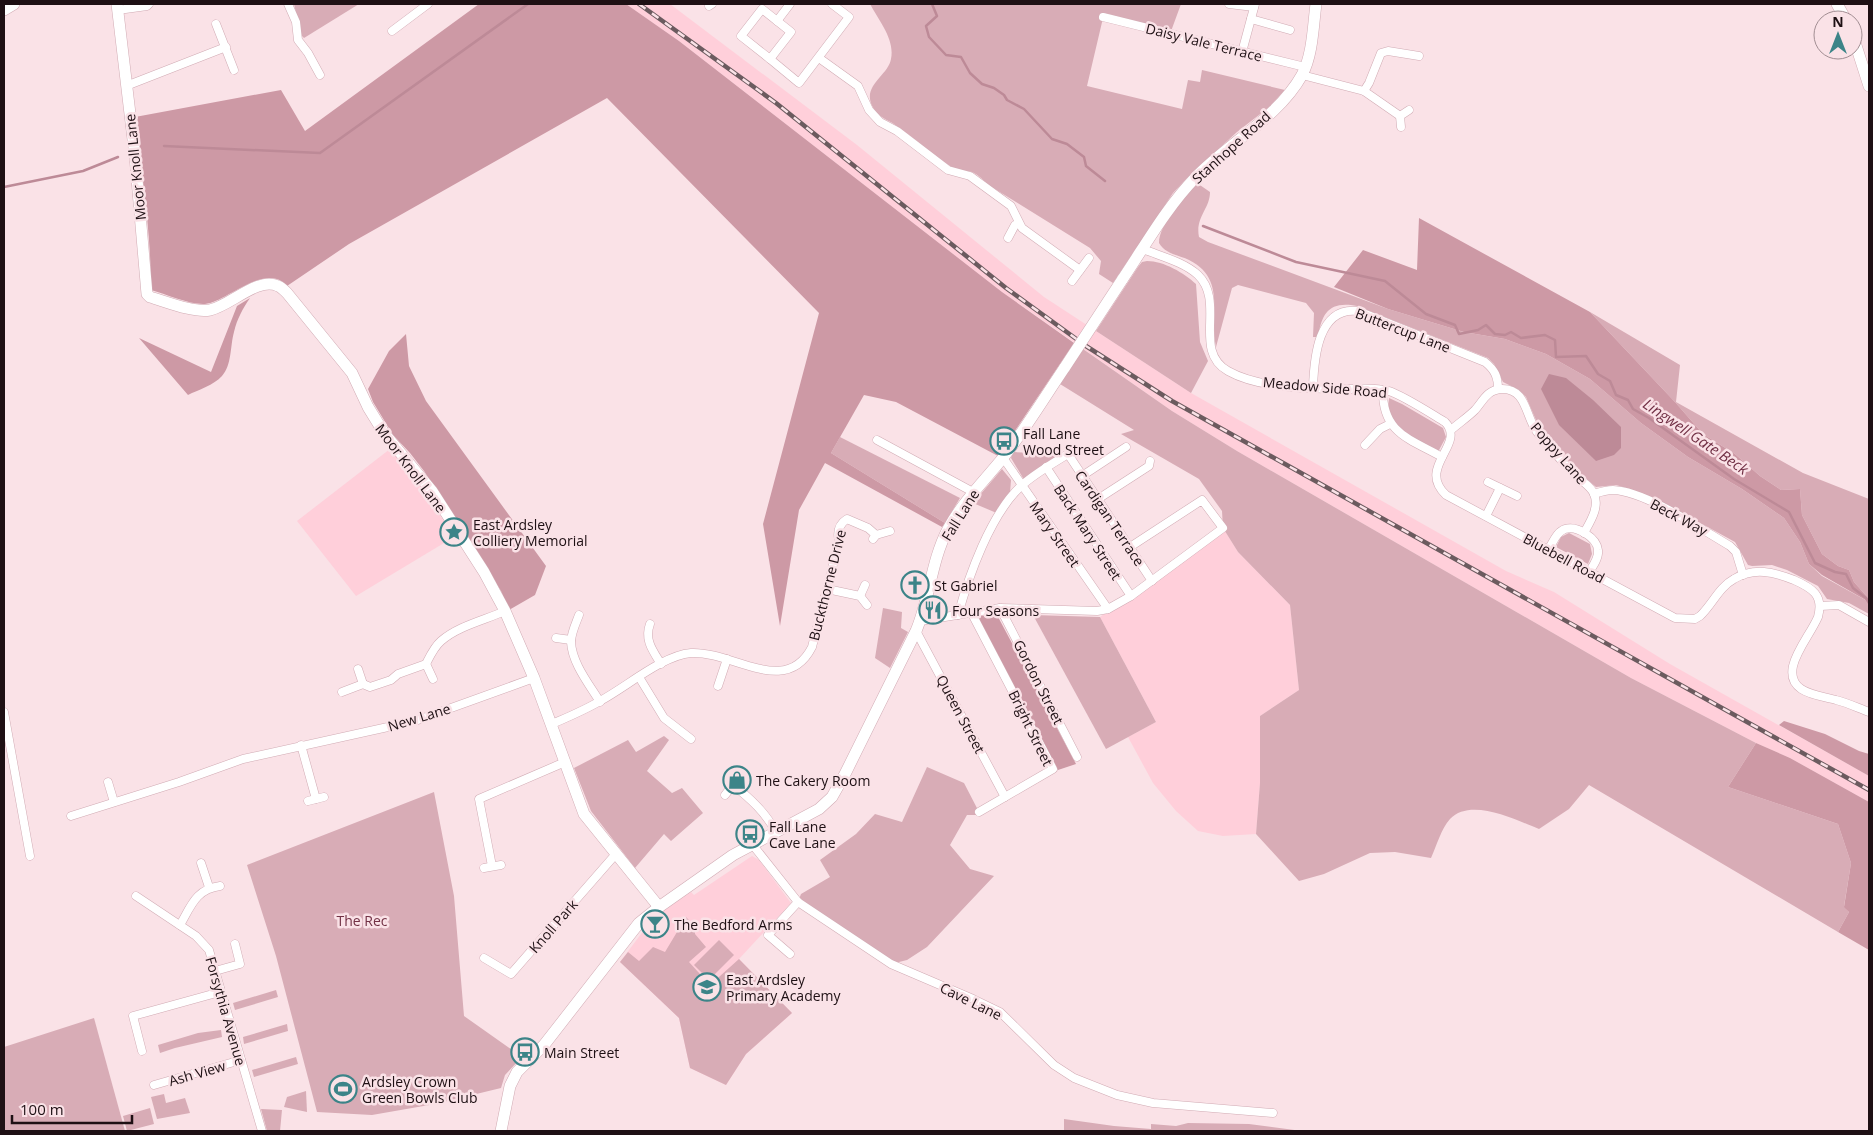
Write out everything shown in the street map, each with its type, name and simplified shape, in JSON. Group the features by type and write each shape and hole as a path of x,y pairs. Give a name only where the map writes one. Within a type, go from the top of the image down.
{"street":[{"path":"4,10 14,4"},
{"path":"117,7 147,6 149,4"},
{"path":"288,4 296,22 298,40 308,53 320,75"},
{"path":"392,31 428,4"},
{"path":"777,21 790,4"},
{"path":"770,59 791,32 762,9 740,36 799,83 849,16 832,4"},
{"path":"1229,4 1255,5 1242,52"},
{"name":"Stanhope Road","path":"1122,280 1180,195 1196,176 1257,126 1290,92 1303,71 1312,34 1316,4"},
{"name":"Moor Knoll Lane","path":"117,7 138,193 147,294 163,301 198,310 209,310 218,308 259,285 277,285 287,293 352,373 379,425 432,491 484,572 505,611 534,678 584,814 658,907"},
{"name":"Daisy Vale Terrace","path":"1103,18 1242,52 1364,91"},
{"path":"1251,19 1290,30"},
{"path":"216,24 234,70"},
{"path":"126,86 226,47"},
{"path":"1400,116 1364,91 1380,53 1388,51 1419,56"},
{"path":"819,58 858,86 869,110 880,122 897,131 948,170 970,176 1010,206 1019,224 1080,270"},
{"path":"1861,60 1869,86"},
{"path":"1400,116 1409,110"},
{"path":"1400,116 1401,127"},
{"path":"1008,238 1015,225 1019,224"},
{"name":"Meadow Side Road","path":"1143,249 1189,268 1205,284 1210,295 1211,348 1217,363 1226,371 1260,382 1313,388 1390,391 1445,422 1451,430"},
{"path":"1072,281 1089,258"},
{"name":"Fall Lane","path":"752,844 813,813 832,797 901,664 918,626 933,567 948,529 973,492 1002,459 1122,280"},
{"name":"Buttercup Lane","path":"1313,388 1314,369 1322,333 1334,315 1350,310 1358,311 1485,362 1496,373 1498,389"},
{"path":"1383,390 1383,400 1390,424 1440,461 1450,440 1451,430 1476,408 1489,393 1498,389"},
{"name":"Poppy Lane","path":"1498,389 1512,390 1518,394 1523,400 1530,420 1537,431 1575,476 1594,494 1595,507 1584,533"},
{"path":"1365,446 1380,429 1390,424"},
{"path":"877,440 973,492"},
{"path":"1082,476 1126,447"},
{"name":"Cardigan Terrace","path":"1046,467 1068,454 1152,581"},
{"name":"Mary Street","path":"1002,459 1108,609"},
{"path":"1098,499 1149,466 1150,461"},
{"name":"Bluebell Road","path":"1440,461 1436,471 1438,484 1441,490 1452,498 1675,618 1695,619 1700,616 1710,607 1717,595 1727,584 1743,575"},
{"path":"958,615 978,554 1000,514 1021,486 1046,467"},
{"name":"Back Mary Street","path":"1046,467 1131,596"},
{"path":"1488,482 1517,496"},
{"path":"1486,516 1500,488"},
{"name":"Beck Way","path":"1594,494 1619,490 1658,504 1730,546 1736,552 1743,575"},
{"path":"918,626 971,612 1000,608 1097,611 1108,609 1131,596 1223,528 1202,500 1130,548"},
{"name":"Buckthorne Drive","path":"552,724 600,702 661,664 688,653 702,653 778,672 790,670 800,665 812,647 839,541 839,528 847,519 847,510"},
{"name":"Buckthorne Drive","path":"847,519 868,528 874,537 890,531"},
{"path":"1548,550 1556,536 1565,529 1584,533 1594,539 1598,550 1598,555 1589,572"},
{"path":"1743,575 1761,571 1778,574 1806,586 1814,592 1820,606 1818,617 1793,666 1795,681 1803,691 1809,694 1869,712"},
{"path":"860,596 866,585"},
{"path":"826,589 860,596 867,606"},
{"path":"1820,606 1839,605 1869,622"},
{"name":"Gordon Street","path":"1000,608 1077,756"},
{"path":"342,692 363,684 370,687 392,680 398,674 426,664 432,652 441,641 464,628 505,611"},
{"name":"Bright Street","path":"971,612 1053,769 979,812"},
{"path":"579,615 571,640 576,662 600,702"},
{"path":"650,624 647,638 661,664"},
{"name":"Queen Street","path":"918,626 1006,797"},
{"path":"556,638 571,640"},
{"path":"718,686 727,660"},
{"path":"426,664 433,679"},
{"path":"358,669 363,684"},
{"path":"639,677 671,730 691,739"},
{"name":"New Lane","path":"71,816 243,760 301,745 415,721 534,678"},
{"path":"4,712 6,737 30,856"},
{"path":"301,745 316,799"},
{"path":"492,866 479,799 565,762"},
{"path":"725,795 740,776"},
{"path":"108,782 114,802"},
{"path":"733,785 753,801 768,817 776,832"},
{"path":"501,1131 510,1086 517,1072 544,1045 639,923 658,907 713,868 752,844"},
{"name":"Cave Lane","path":"752,844 798,902 891,964 1000,1012 1054,1065 1074,1078 1117,1095 1153,1103 1273,1113"},
{"name":"Knoll Park","path":"484,958 511,974 616,855"},
{"path":"201,863 208,887"},
{"path":"484,868 501,865"},
{"path":"180,925 196,897 208,887 220,886"},
{"name":"Forsythia Avenue","path":"136,896 180,925 203,943 208,950 261,1131"},
{"path":"790,954 768,935 798,902"},
{"path":"215,970 240,964 236,944"},
{"path":"142,1051 133,1016 220,992"},
{"name":"Ash View","path":"154,1085 241,1060"}],"shaded area":[{"path":"479,4 626,4 679,41 1002,292 1074,343 998,456 896,402 864,395 831,453 945,523 942,527 825,463 799,510 780,626 763,524 819,313 607,98 349,244 287,286 278,280 268,278 258,280 214,302 205,304 185,301 151,290 148,225 135,117 281,90 305,131"},
{"path":"626,4 670,4 857,145 1044,297 1191,393 1506,571 1554,592 1670,664 1869,776 1869,802 1790,758 1756,743 1631,678 1237,451 1172,411 1002,292 679,41"},
{"path":"1419,218 1590,312 1703,434 1735,454 1760,476 1781,490 1800,489 1802,515 1822,554 1838,566 1849,570 1854,582 1869,599 1869,602 1822,575 1809,564 1800,542 1784,518 1742,489 1688,457 1641,423 1590,379 1546,354 1505,339 1464,332 1388,309 1334,287 1363,250 1417,270"},
{"path":"250,298 237,323 225,372 215,382 188,395 139,338 211,372 237,306"},
{"path":"406,334 409,366 426,401 546,566 535,595 509,610 501,591 464,532 424,471 393,435 373,402 368,389 389,351"},
{"path":"1549,374 1566,378 1593,400 1621,427 1621,448 1614,455 1596,461 1559,425 1541,389"},
{"path":"390,449 423,489 454,537 356,596 297,521"},
{"path":"1223,528 1238,552 1290,605 1299,690 1260,716 1260,783 1256,834 1223,836 1198,831 1176,811 1153,783 1128,737 1156,722 1100,617"},
{"path":"997,615 1076,764 1058,770 978,619 979,616"},
{"path":"1784,721 1825,734 1869,754 1869,776 1779,725"},
{"path":"1756,743 1790,758 1869,802 1869,950 1838,932 1849,912 1844,907 1851,863 1838,824 1728,787"},
{"name":"East Ardsley Primary Academy","path":"752,856 759,860 791,903 739,959 792,1013 746,1054 726,1085 690,1068 679,1018 620,962 653,918 691,892 694,895"}],"green space":[{"path":"294,4 359,4 304,38 301,35"},
{"path":"870,4 1181,4 1170,34 1103,18 1087,86 1182,109 1188,80 1200,82 1202,70 1285,90 1268,108 1237,132 1173,193 1113,283 1099,274 1101,261 1090,248 990,186 975,173 953,168 876,112 871,103 870,96 875,83 889,65 892,52 885,30"},
{"path":"1197,183 1210,192 1198,230 1199,237 1208,242 1388,309 1464,332 1505,339 1546,354 1590,379 1641,423 1688,457 1742,489 1784,518 1800,542 1809,564 1822,576 1869,602 1869,614 1849,603 1827,599 1818,586 1787,570 1772,565 1748,565 1735,542 1662,502 1616,485 1596,487 1578,472 1539,427 1526,397 1519,390 1503,382 1494,364 1488,358 1357,306 1340,305 1329,310 1322,321 1318,337 1313,337 1314,313 1306,303 1238,285 1232,288 1216,347 1214,299 1208,277 1201,268 1189,260 1168,252 1159,243 1163,228 1168,219"},
{"path":"1147,261 1173,268 1196,284 1200,342 1208,361 1191,393 1096,331 1138,267 1142,262"},
{"path":"1590,312 1680,365 1676,402 1803,473 1869,499 1869,599 1854,582 1849,570 1838,566 1822,554 1802,515 1800,489 1781,490 1760,476 1735,454 1703,434"},
{"path":"1083,349 1172,411 1237,451 1631,678 1756,743 1728,787 1838,824 1851,863 1844,906 1849,912 1838,932 1589,785 1569,809 1539,829 1494,812 1470,810 1459,813 1450,819 1431,858 1395,852 1370,853 1324,874 1299,881 1256,834 1260,783 1260,716 1299,690 1290,605 1238,552 1223,528 1222,511 1199,479 1121,434 1134,430 1060,384"},
{"path":"1389,398 1443,428 1446,437 1438,452 1412,438 1397,425 1392,418 1389,408"},
{"path":"840,437 960,498 945,523 831,453"},
{"path":"1013,452 1061,454 1023,478 1011,458"},
{"path":"1002,469 1011,480 1010,493 999,514 973,503"},
{"path":"1569,533 1590,544 1592,554 1588,564 1556,547 1561,537"},
{"path":"883,608 902,612 901,628 908,632 890,668 875,658"},
{"path":"1033,615 1100,617 1156,722 1106,749"},
{"path":"664,736 669,740 647,771 672,793 682,788 703,813 671,841 664,834 635,868 591,811 574,768 628,740 636,752"},
{"path":"927,767 964,783 982,815 967,815 950,845 970,869 994,876 927,947 907,960 891,964 798,902 801,894 830,877 820,860 856,834 875,814 902,822"},
{"name":"The Rec","path":"434,792 454,896 464,1016 522,1057 505,1075 501,1088 435,1104 372,1115 317,1112 276,956 247,865"},
{"name":"East Ardsley Primary Academy","path":"686,917 695,926 695,934 706,947 689,962 710,985 739,959 792,1013 746,1054 726,1085 690,1068 679,1018 620,962 628,952 639,961 653,947 665,952"},
{"path":"719,940 734,955 709,980 694,965"},
{"path":"276,990 278,997 235,1010 233,1003"},
{"path":"94,1018 125,1131 4,1131 4,1047"},
{"path":"287,1024 288,1031 244,1044 243,1037"},
{"path":"221,1030 222,1037 160,1053 158,1045 198,1033"},
{"path":"296,1057 298,1064 254,1077 252,1070"},
{"path":"306,1091 307,1112 284,1107 287,1097"},
{"path":"164,1094 166,1103 185,1098 190,1113 157,1119 151,1097"},
{"path":"150,1108 154,1124 127,1131 123,1116"},
{"path":"261,1109 282,1110 280,1131 267,1131"},
{"path":"1064,1119 1151,1129 1151,1124 1176,1126 1188,1123 1249,1124 1302,1131 1064,1131"}],"waterway":[{"path":"164,146 320,153 528,4"},
{"path":"932,4 937,16 926,26 929,37 946,55 961,57 970,73 982,84 994,88 1004,95 1007,100 1024,109 1052,139 1067,144 1084,157 1086,166 1105,181"},
{"path":"4,187 83,171 118,157"},
{"name":"Lingwell Gate Beck","path":"1203,226 1296,262 1385,281 1426,314 1455,325 1459,334 1478,330 1486,325 1495,334 1505,335 1511,332 1521,338 1545,335 1555,340 1556,357 1586,356 1598,374 1610,381 1616,395 1628,400 1633,409 1649,418 1734,479 1789,512 1815,563 1835,572 1846,574 1853,588 1866,598 1869,603"}],"railway":[{"path":"639,4 776,103 1006,288 1086,346 1172,401 1869,790"}],"place":[{"name":"Fall Lane Wood Street","path":"1004,441"},
{"name":"East Ardsley Colliery Memorial","path":"454,532"},
{"name":"St Gabriel","path":"915,585"},
{"name":"Four Seasons","path":"933,610"},
{"name":"The Cakery Room","path":"737,780"},
{"name":"Fall Lane Cave Lane","path":"750,834"},
{"name":"The Bedford Arms","path":"655,924"},
{"name":"East Ardsley Primary Academy","path":"707,987"},
{"name":"Main Street","path":"525,1052"},
{"name":"Ardsley Crown Green Bowls Club","path":"343,1089"}]}
